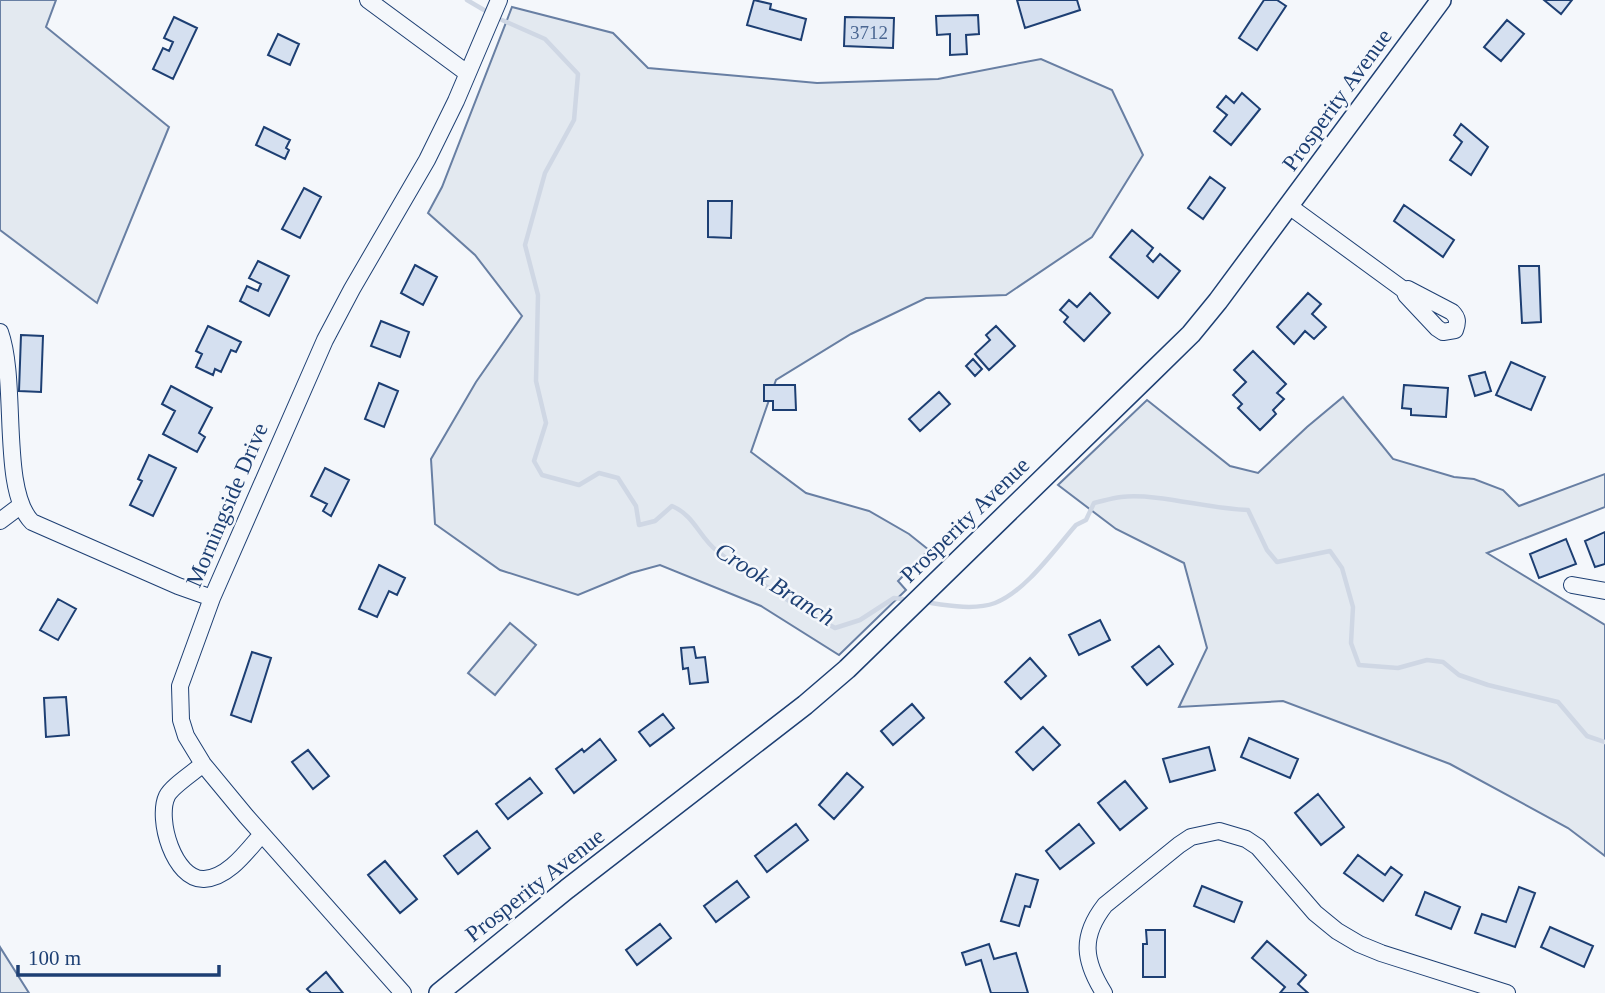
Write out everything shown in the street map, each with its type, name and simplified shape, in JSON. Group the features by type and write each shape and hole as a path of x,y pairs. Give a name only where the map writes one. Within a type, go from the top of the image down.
{"main road":[{"name":"Prosperity Avenue","path":"439,993 567,889 805,705 846,669 1191,334 1441,0"}],"street":[{"path":"368,0 467,73"},
{"name":"Morningside Drive","path":"403,993 203,764 186,736 179,702 180,686 212,598 325,341 352,289 411,191 456,101 499,0"},
{"path":"1289,206 1404,290"},
{"path":"0,332 5,353 3,433 6,475 16,509 32,522 178,586 212,598"},
{"path":"0,521 16,509"},
{"path":"1572,585 1605,591"},
{"path":"203,764 167,794 163,812 168,847 188,875 203,880 223,874 262,834"},
{"path":"1104,993 1088,960 1087,945 1096,916 1105,905 1179,845 1191,837 1219,831 1234,834 1258,847 1315,913 1359,944 1507,993"}],"shaded area":[{"path":"0,0 56,0 46,27 169,127 97,303 0,230"},
{"path":"512,7 613,33 648,68 817,83 938,79 1041,59 1112,90 1143,155 1092,237 1006,295 926,298 851,334 776,380 751,452 806,493 869,511 909,534 929,550 898,581 906,590 839,655 761,606 660,565 631,573 578,595 500,570 435,524 431,459 476,382 522,316 475,255 428,213 442,187"},
{"path":"1343,397 1393,459 1454,477 1474,479 1503,490 1519,506 1605,474 1605,507 1487,553 1605,625 1605,856 1568,828 1450,764 1283,701 1179,707 1207,648 1184,563 1116,529 1058,485 1147,400 1230,466 1258,473"},
{"path":"510,623 536,645 495,695 468,673"},
{"path":"0,947 29,993 0,993"}],"building":[{"path":"754,0 771,4 770,9 806,19 801,40 747,25"},
{"path":"1017,0 1077,0 1080,10 1025,28"},
{"path":"1264,0 1277,0 1286,6 1257,50 1239,38"},
{"path":"1544,0 1572,0 1561,14"},
{"path":"978,15 979,34 966,35 967,54 950,55 950,34 937,35 936,16"},
{"path":"174,17 197,28 173,79 153,69 163,48 169,51 173,42 164,38"},
{"path":"845,17 894,18 893,48 844,46"},
{"path":"1507,20 1524,34 1501,61 1484,47"},
{"path":"278,34 299,44 290,65 268,55"},
{"path":"1242,93 1260,109 1231,145 1214,131 1227,115 1217,107 1226,96 1234,103"},
{"path":"1461,124 1488,147 1471,175 1450,160 1462,142 1454,135"},
{"path":"264,127 290,140 285,159 256,145"},
{"path":"1210,177 1225,188 1203,219 1188,208"},
{"path":"304,188 321,197 300,238 282,229"},
{"path":"708,201 732,201 731,238 708,237"},
{"path":"1404,205 1454,240 1443,257 1394,221"},
{"path":"1132,230 1153,248 1147,256 1153,262 1160,254 1180,271 1158,298 1110,257"},
{"path":"258,261 289,276 269,316 240,301 247,286 258,291 261,284 249,278"},
{"path":"415,265 437,277 423,305 401,293"},
{"path":"1519,266 1539,266 1541,322 1522,323"},
{"path":"1090,293 1110,313 1084,341 1064,322 1068,317 1060,310 1069,300 1077,307"},
{"path":"1308,293 1321,304 1312,314 1326,327 1314,339 1305,331 1294,344 1277,327"},
{"path":"381,321 409,332 400,357 371,346"},
{"path":"208,326 241,342 236,352 231,350 221,372 215,369 213,375 196,367 202,354 196,351"},
{"path":"996,326 1015,346 989,370 975,354 990,340 986,335"},
{"path":"21,335 43,336 41,392 19,391"},
{"path":"1253,351 1286,384 1277,393 1284,399 1273,410 1276,414 1260,430 1238,408 1242,404 1233,395 1246,382 1234,370"},
{"path":"973,359 982,369 975,376 966,366"},
{"path":"1511,362 1545,377 1531,410 1496,395"},
{"path":"1485,372 1491,391 1475,396 1469,376"},
{"path":"379,383 398,391 384,427 365,419"},
{"path":"764,385 795,385 796,410 773,410 773,401 764,401"},
{"path":"1404,385 1448,388 1446,417 1411,415 1411,409 1402,408"},
{"path":"171,386 212,408 199,433 205,437 197,452 163,434 175,411 162,404"},
{"path":"939,392 950,404 920,431 909,419"},
{"path":"149,455 176,468 153,516 130,505 142,481 138,479"},
{"path":"325,468 349,480 331,516 323,511 327,504 311,496"},
{"path":"1605,532 1605,564 1595,567 1585,541"},
{"path":"1566,539 1576,564 1539,578 1530,554"},
{"path":"379,565 405,578 397,595 389,591 377,617 359,609"},
{"path":"58,599 76,609 58,640 40,630"},
{"path":"1100,620 1110,640 1079,655 1069,635"},
{"path":"1159,646 1173,664 1147,685 1132,667"},
{"path":"694,647 696,658 705,657 708,682 690,684 688,668 683,669 681,648"},
{"path":"252,652 271,658 251,722 231,715"},
{"path":"1030,658 1046,676 1021,699 1005,682"},
{"path":"66,697 69,735 46,737 44,698"},
{"path":"912,704 924,718 893,745 881,731"},
{"path":"663,714 674,728 650,746 639,732"},
{"path":"1043,727 1060,745 1033,770 1016,752"},
{"path":"1249,738 1298,759 1290,778 1241,757"},
{"path":"600,739 616,760 574,793 556,769"},
{"path":"1209,747 1215,770 1170,782 1163,759"},
{"path":"308,750 329,776 313,789 292,762"},
{"path":"847,773 863,787 834,819 819,805"},
{"path":"530,778 542,793 508,819 496,804"},
{"path":"1125,781 1147,808 1120,830 1098,803"},
{"path":"1318,794 1344,827 1321,845 1295,813"},
{"path":"796,824 808,840 767,872 755,856"},
{"path":"1079,824 1094,843 1060,869 1046,851"},
{"path":"477,831 490,848 458,874 444,856"},
{"path":"1358,855 1385,875 1391,867 1402,875 1383,901 1344,873"},
{"path":"385,861 417,899 400,913 368,875"},
{"path":"1016,874 1038,880 1030,907 1025,906 1019,926 1001,921"},
{"path":"737,881 749,897 716,922 704,906"},
{"path":"1202,886 1242,902 1234,922 1194,906"},
{"path":"1519,887 1535,893 1515,947 1475,933 1482,914 1506,922"},
{"path":"1425,892 1460,907 1451,929 1416,915"},
{"path":"660,924 671,938 637,965 626,950"},
{"path":"1550,927 1593,946 1584,967 1541,947"},
{"path":"1146,930 1165,930 1165,977 1143,977 1143,944 1147,944"},
{"path":"1267,941 1306,975 1298,984 1308,993 1280,993 1285,987 1252,958"},
{"path":"989,944 994,959 1016,953 1028,993 991,993 981,960 966,965 962,953"},
{"path":"326,972 343,993 311,993 307,989"}],"waterway":[{"name":"Crook Branch","path":"467,0 484,10"},
{"name":"Crook Branch","path":"502,20 545,39 578,74 574,120 545,173 525,245 538,295 536,381 546,423 534,461 542,475 579,485 599,473 618,478 636,506 639,525 655,521 672,506 680,510 711,545 730,561 835,628 860,620 894,598 903,599"},
{"name":"Crook Branch","path":"931,603 980,606 1006,597 1039,569 1076,525 1086,520 1094,503 1136,496 1248,510 1267,550 1277,562 1330,551 1342,568 1353,607 1351,643 1359,665 1398,668 1427,660 1443,662 1459,675 1558,702 1587,736 1605,742"}]}
